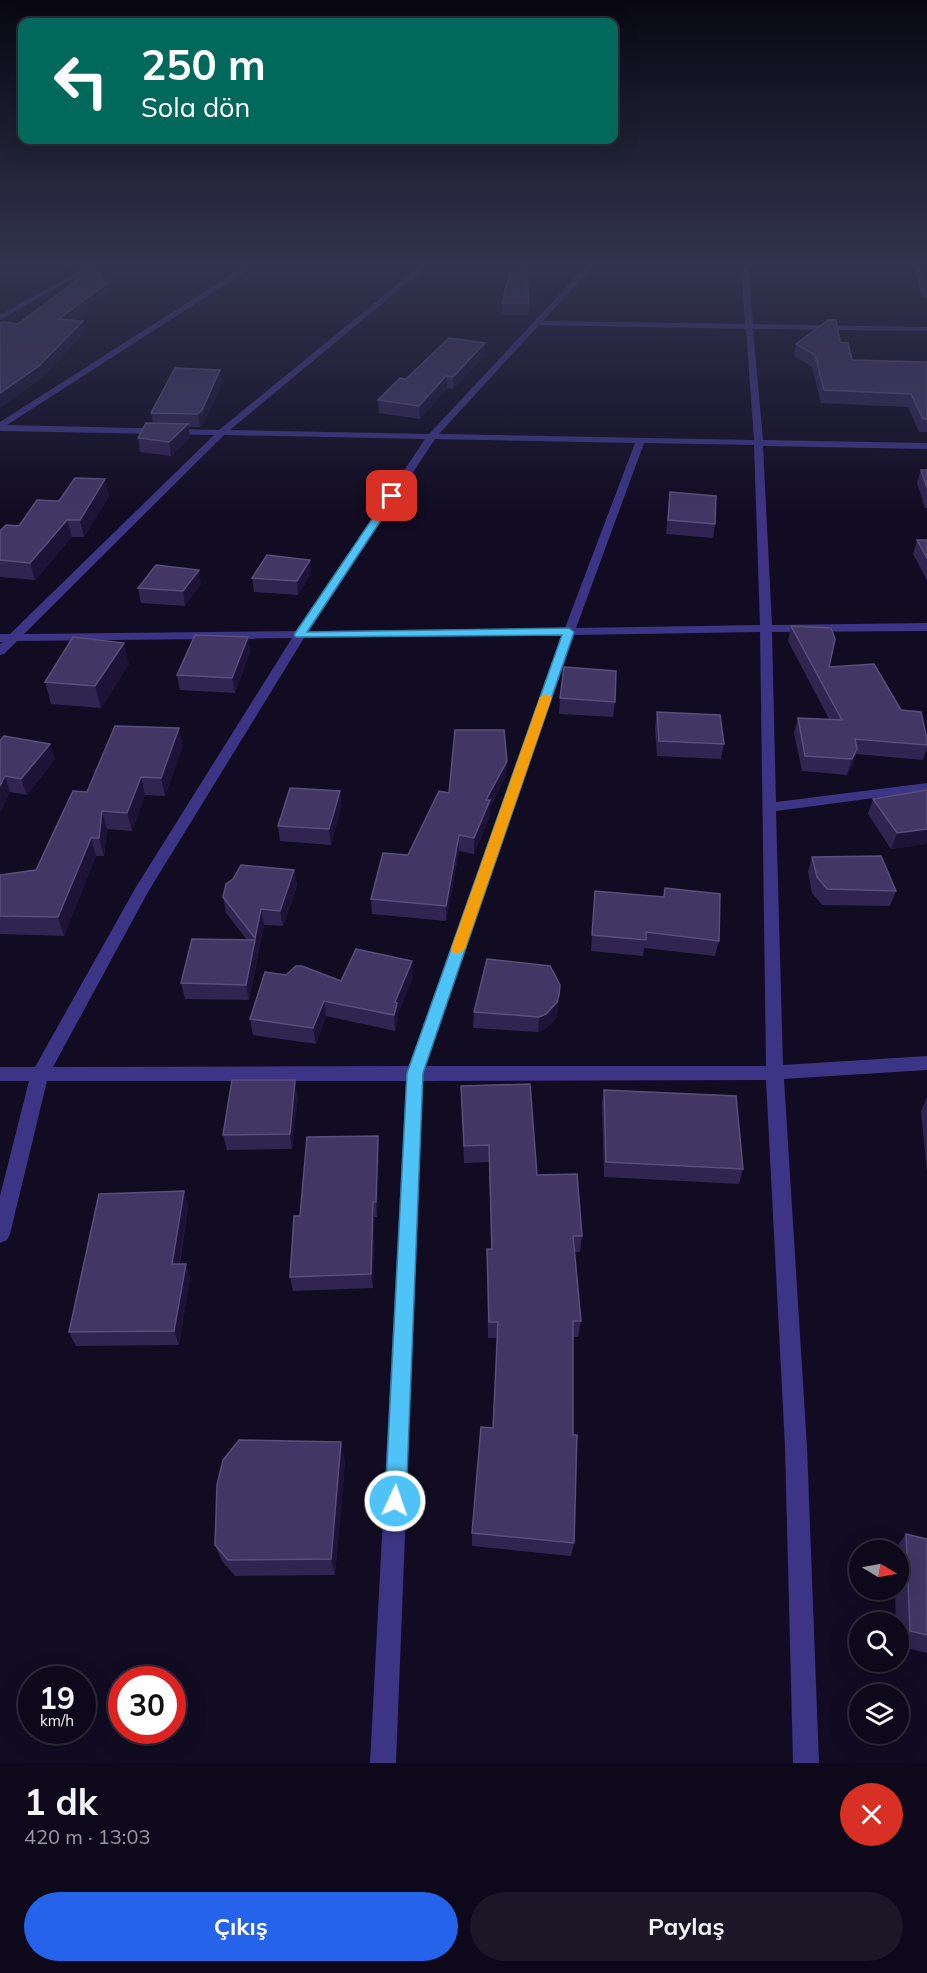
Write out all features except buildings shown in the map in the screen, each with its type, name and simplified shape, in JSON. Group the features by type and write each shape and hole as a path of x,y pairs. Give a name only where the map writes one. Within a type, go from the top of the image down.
{"street":[{"path":"0,427 126,346"},
{"path":"0,651 5,639 222,432 327,346"},
{"path":"0,1234 40,1074 141,891 300,635 432,436 515,346"},
{"path":"751,346 766,629 775,1073 796,1447 806,1763"},
{"path":"0,427 927,446"},
{"path":"383,1763 415,1073 569,632 639,441"},
{"path":"5,639 927,627"},
{"path":"769,807 927,787"},
{"path":"0,1074 775,1073 927,1063"}],"slow traffic":[{"path":"458,949 546,697"}],"route":[{"path":"392,496 300,635 569,632 415,1073 395,1501"}]}
